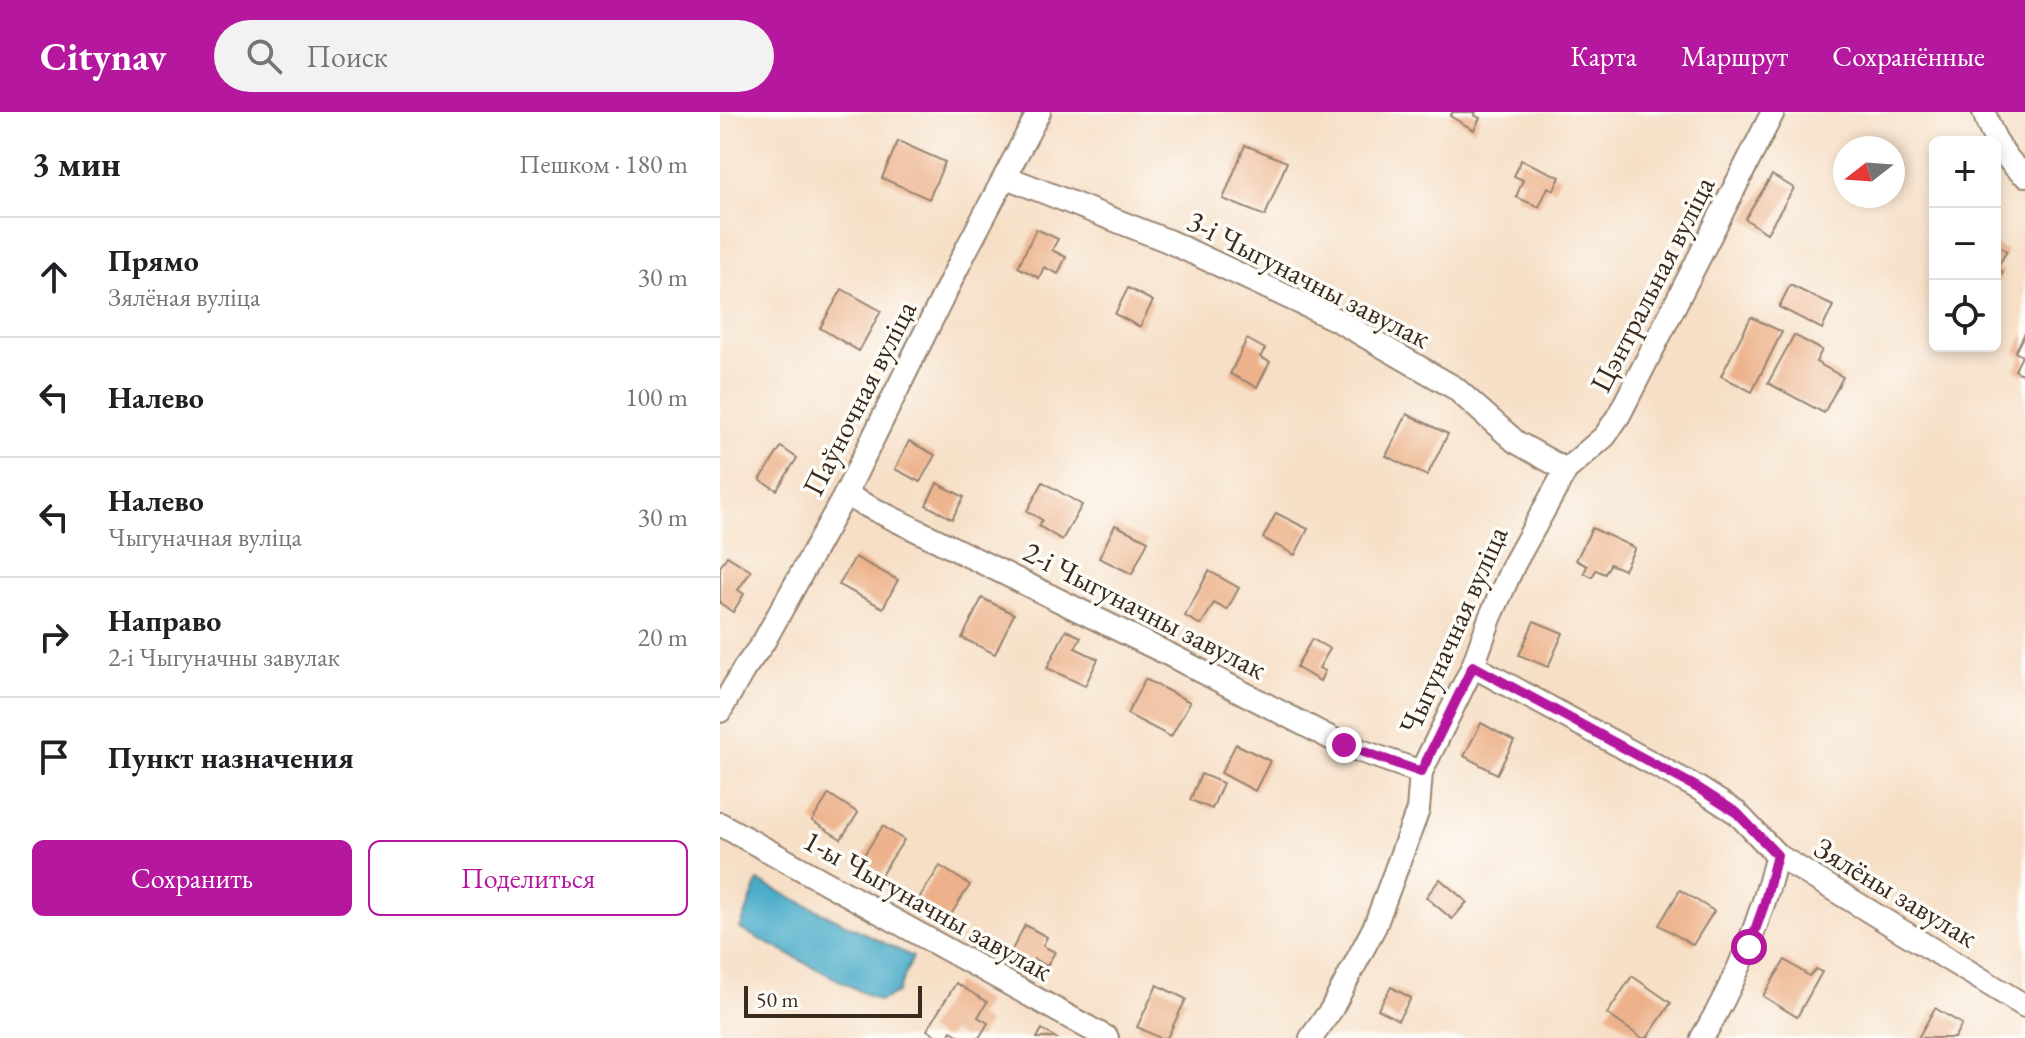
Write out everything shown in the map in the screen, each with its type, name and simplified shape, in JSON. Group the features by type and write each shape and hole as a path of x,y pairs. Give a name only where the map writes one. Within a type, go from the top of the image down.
{"street":[{"name":"Паўночная вуліца","path":"722,701 763,643 845,495 965,252 1039,112"},
{"name":"Цэнтральная вуліца","path":"1566,470 1605,436 1619,415 1773,112"},
{"path":"1984,112 2008,160 2025,175"},
{"name":"3-і Чыгуначны завулак","path":"1006,177 1168,241 1337,320 1455,388 1516,442 1566,470"},
{"name":"Чыгуначная вуліца","path":"1311,1038 1331,1010 1375,926 1418,810 1421,772 1473,666 1514,564 1566,470"},
{"name":"2-і Чыгуначны завулак","path":"845,495 1168,654 1344,745 1421,772"},
{"name":"Зялёны завулак","path":"1473,666 1698,788 1737,813 1777,855 2025,1006"},
{"name":"1-ы Чыгуначны завулак","path":"720,824 1107,1038"},
{"path":"1702,1038 1749,947 1777,855"}],"water":[{"path":"758,881 913,957 897,993 879,1001 740,929"}],"building":[{"path":"1453,112 1476,112 1474,115 1480,118 1474,130 1450,116"},
{"path":"898,141 945,162 929,199 882,178"},
{"path":"1245,145 1287,162 1265,216 1223,199"},
{"path":"1521,160 1560,177 1554,190 1548,187 1539,207 1516,197 1523,180 1514,176"},
{"path":"1772,175 1794,188 1767,233 1745,219"},
{"path":"1036,229 1058,239 1052,250 1066,257 1058,274 1044,267 1039,278 1018,267"},
{"path":"2001,248 2007,251 2001,261"},
{"path":"1790,285 1833,306 1822,329 1779,307"},
{"path":"1128,288 1153,301 1140,327 1115,314"},
{"path":"842,289 881,311 859,351 820,328"},
{"path":"1751,317 1782,332 1752,392 1721,376"},
{"path":"2025,333 2025,376 2015,370 2022,356 2015,352"},
{"path":"1794,335 1822,350 1816,362 1843,377 1824,413 1768,383"},
{"path":"1247,339 1265,349 1260,357 1270,362 1257,387 1230,374"},
{"path":"1407,414 1448,434 1427,476 1386,456"},
{"path":"909,441 935,455 920,482 895,469"},
{"path":"781,447 797,458 777,490 760,480"},
{"path":"1043,482 1082,505 1062,540 1039,526 1042,520 1027,511"},
{"path":"937,483 964,497 952,519 926,505"},
{"path":"1276,513 1308,529 1295,555 1263,538"},
{"path":"1115,525 1148,541 1132,574 1099,558"},
{"path":"1592,528 1635,548 1624,570 1610,564 1605,574 1596,570 1592,577 1584,573 1587,566 1576,560"},
{"path":"727,556 751,571 738,590 744,594 733,612 720,603 720,567"},
{"path":"855,557 898,580 883,608 839,585"},
{"path":"1209,571 1239,588 1227,610 1214,603 1201,625 1185,616"},
{"path":"982,598 1014,614 995,654 962,638"},
{"path":"1534,621 1563,633 1548,667 1519,655"},
{"path":"1066,630 1081,637 1075,648 1098,659 1085,686 1047,668"},
{"path":"1312,639 1330,649 1319,668 1325,671 1320,681 1296,667"},
{"path":"1145,679 1190,702 1171,737 1127,714"},
{"path":"1481,723 1514,741 1497,774 1464,756"},
{"path":"1236,744 1270,761 1255,791 1221,773"},
{"path":"1201,774 1223,783 1212,809 1190,800"},
{"path":"829,794 858,813 841,839 812,821"},
{"path":"883,826 904,840 879,878 858,864"},
{"path":"940,866 970,885 946,922 916,903"},
{"path":"1440,879 1467,902 1452,919 1426,897"},
{"path":"1680,890 1714,911 1693,945 1659,925"},
{"path":"1025,925 1047,937 1043,946 1055,952 1047,966 1034,959 1028,970 1007,959"},
{"path":"1785,960 1809,976 1816,969 1822,972 1797,1017 1763,996"},
{"path":"1632,976 1671,1003 1647,1038 1642,1038 1607,1014"},
{"path":"956,983 987,1002 978,1017 988,1023 979,1038 963,1038 951,1031 947,1038 940,1038 927,1030"},
{"path":"1157,985 1186,999 1167,1038 1160,1038 1137,1027"},
{"path":"1391,987 1411,998 1398,1020 1378,1009"},
{"path":"1935,1008 1962,1024 1954,1038 1918,1038"},
{"path":"1042,1029 1056,1038 1037,1038"}],"route":[{"path":"1344,745 1421,772 1473,666 1698,788 1737,813 1777,855 1749,947"}]}
